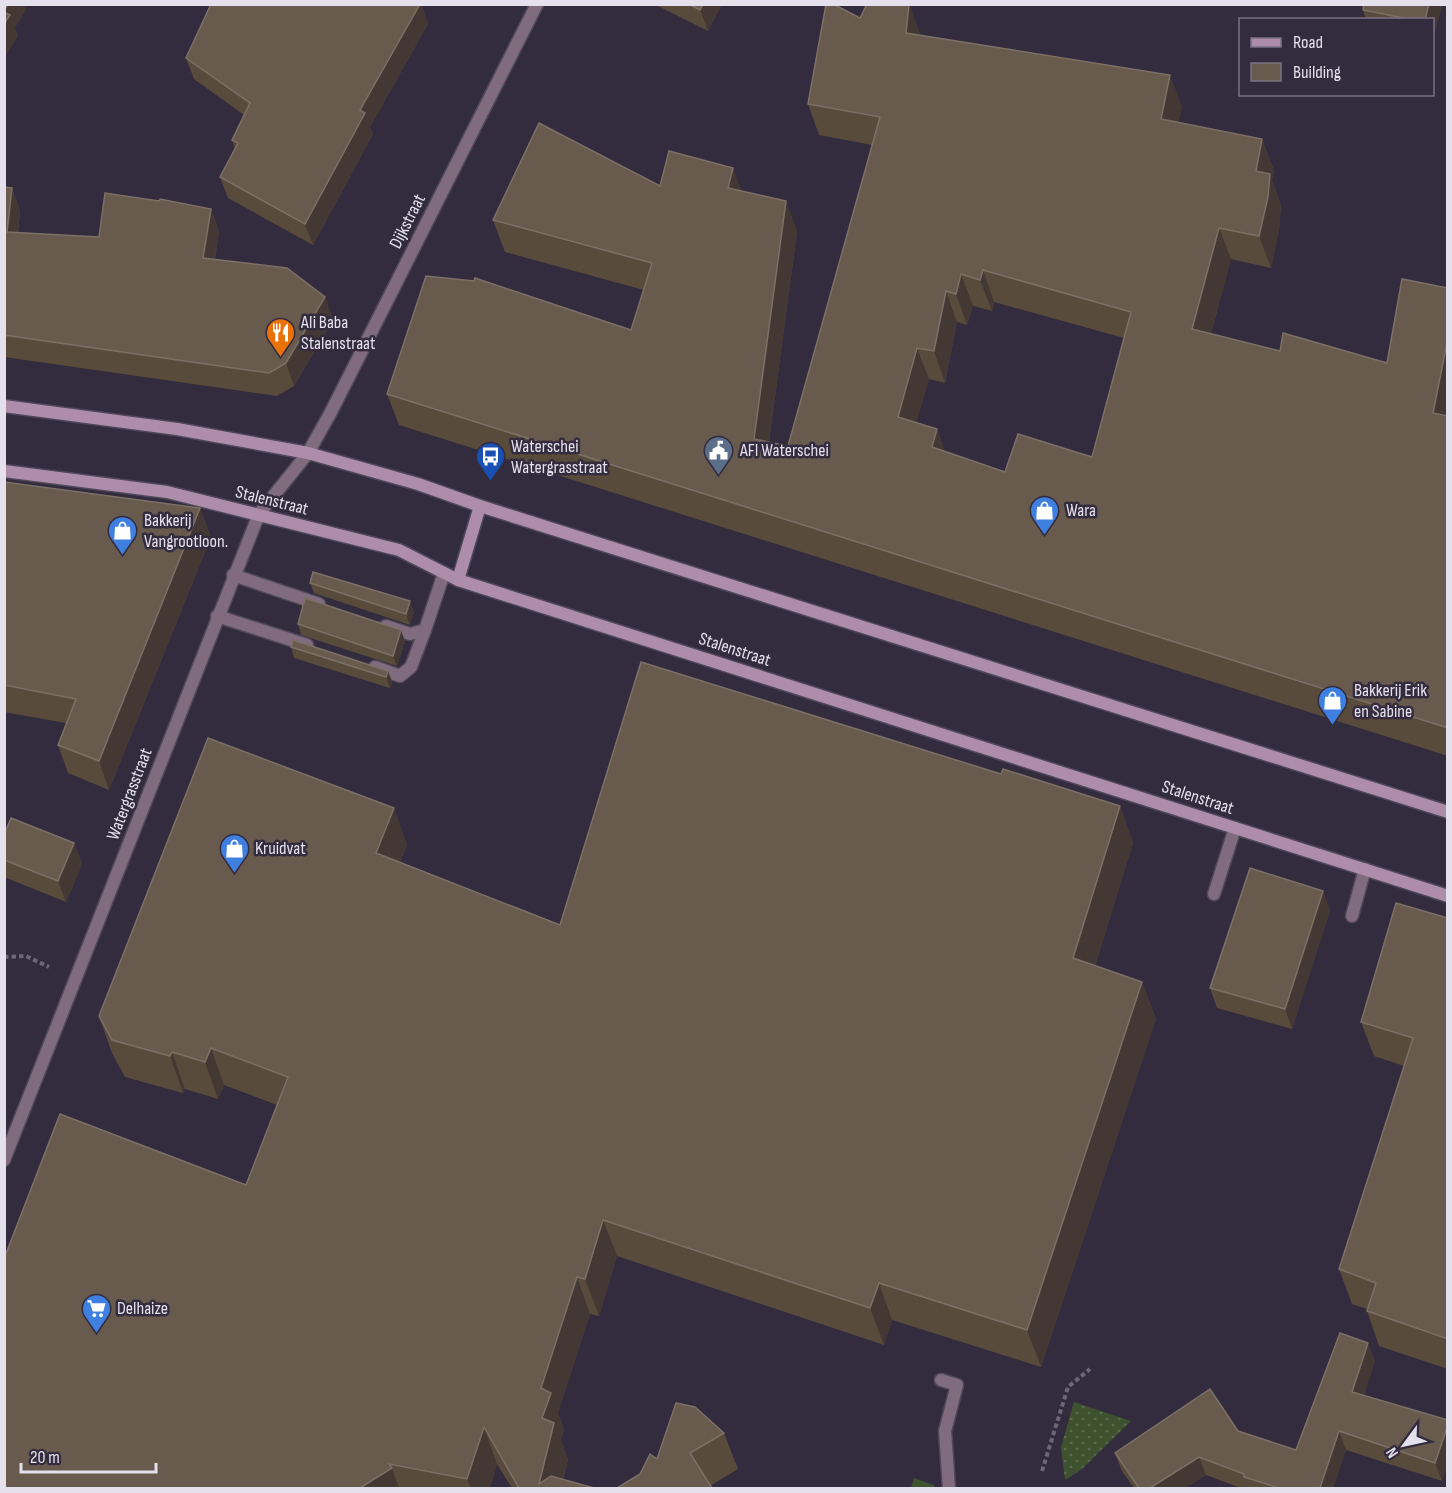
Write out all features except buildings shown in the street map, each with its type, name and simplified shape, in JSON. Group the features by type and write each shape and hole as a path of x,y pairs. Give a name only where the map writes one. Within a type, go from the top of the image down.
{"street":[{"name":"Dijkstraat","path":"308,453 331,412 537,4"},
{"path":"4,406 177,429 308,453 418,484 480,506 1448,812"},
{"name":"Watergrasstraat","path":"4,1160 259,514 308,453"},
{"name":"Stalenstraat","path":"4,471 167,492 399,550 458,580 1448,896"},
{"path":"458,580 480,506"},
{"path":"367,665 400,675 411,667 444,573"},
{"path":"233,575 336,610"},
{"path":"217,616 322,650"},
{"path":"379,624 410,634 425,630"},
{"path":"1214,894 1234,828"},
{"path":"1352,916 1365,869"},
{"path":"941,1380 957,1385 945,1431 949,1488"}],"path":[{"path":"4,957 26,956 50,967"},
{"path":"1042,1472 1068,1387 1090,1369"}],"green space":[{"path":"1074,1402 1131,1421 1082,1469 1065,1480 1061,1447"},
{"path":"914,1478 934,1485 935,1488 911,1488"}],"place":[{"name":"Ali Baba Stalenstraat","path":"280,358"},
{"name":"AFI Waterschei","path":"719,476"},
{"name":"Waterschei Watergrasstraat","path":"490,482"},
{"name":"Wara","path":"1045,536"},
{"name":"Bakkerij Vangrootloon.","path":"123,556"},
{"name":"Bakkerij Erik en Sabine","path":"1333,726"},
{"name":"Kruidvat","path":"234,874"},
{"name":"Delhaize","path":"96,1334"}]}
